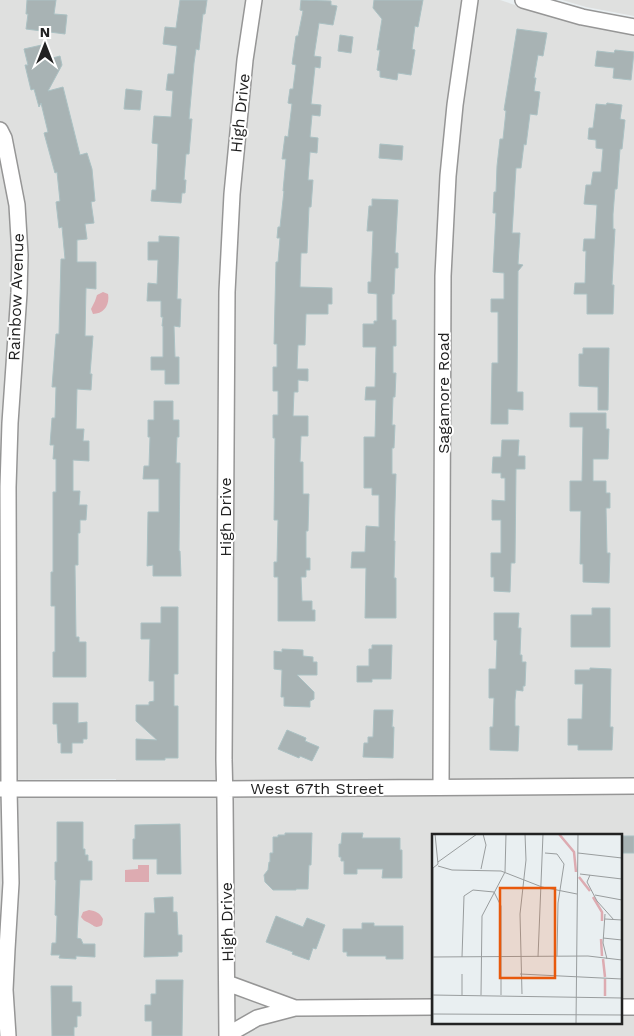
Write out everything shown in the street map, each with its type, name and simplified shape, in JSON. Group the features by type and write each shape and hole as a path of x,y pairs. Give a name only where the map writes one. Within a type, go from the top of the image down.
{"street":[{"name":"High Drive","path":"228,1036 224,760 227,292 232,194 254,0"},
{"name":"Sagamore Road","path":"441,787 444,276 448,176 453,122 470,0"},
{"path":"523,0 582,17 634,27"},
{"name":"Rainbow Avenue","path":"0,130 4,138 17,205 20,255 8,486 5,789 11,882 6,990 8,1036"},
{"name":"West 67th Street","path":"5,789 634,786"},
{"path":"227,983 294,1008"},
{"path":"231,1036 236,1030 257,1018 294,1008 432,1007"}],"shaded area":[{"path":"0,0 500,0 599,28 634,34 634,1036 0,1036 0,798 116,797 116,779 0,780"},
{"path":"562,0 634,0 634,16 586,7"},
{"path":"103,292 108,294 107,305 103,311 93,314 91,309 97,295"},
{"path":"138,865 149,865 149,882 125,882 125,870 138,869"},
{"path":"89,910 101,915 103,919 102,925 95,927 81,917 83,912"}],"building":[{"path":"27,0 56,0 54,14 67,15 65,34 26,29"},
{"path":"180,0 207,0 205,14 203,14 199,50 196,49 194,63 189,119 192,119 189,154 186,154 184,180 186,180 185,193 182,193 181,203 151,201 152,190 156,190 158,144 152,143 154,116 171,117 173,91 166,90 168,74 174,74 177,46 163,44 165,27 176,28"},
{"path":"301,0 331,1 331,5 337,6 333,25 319,23 314,56 321,57 320,68 315,67 311,104 321,105 320,116 312,115 310,137 318,138 317,153 310,152 308,180 313,180 311,207 309,207 307,253 301,253 300,287 332,288 332,304 328,304 328,314 306,314 305,345 298,345 297,369 308,369 308,381 298,380 298,392 294,392 293,416 308,416 308,436 301,436 300,462 303,462 303,494 309,494 306,558 310,558 310,570 306,570 306,577 301,577 302,601 312,601 312,610 315,610 315,621 278,621 278,577 274,577 274,562 277,562 278,520 274,520 275,438 273,438 273,415 278,415 278,391 273,391 273,367 277,367 277,344 274,344 276,262 278,262 280,238 277,238 278,227 280,227 286,159 282,159 285,136 288,137 292,104 288,103 290,89 293,89 296,65 292,64 296,36 298,36 303,11 300,10"},
{"path":"374,0 423,0 418,27 415,26 412,49 415,50 411,75 398,73 397,80 380,77 380,71 377,70 380,50 377,50 382,19 373,8"},
{"path":"517,29 547,33 543,56 538,55 534,78 536,78 534,91 540,92 537,115 530,114 521,168 516,168 512,233 520,233 518,264 523,265 518,271 517,392 523,392 523,410 508,409 508,424 491,424 492,363 498,363 498,312 491,312 491,299 504,299 504,273 493,272 496,213 493,213 494,192 496,192 500,139 503,139 506,111 504,110"},
{"path":"340,35 353,37 351,53 338,51"},
{"path":"46,44 49,59 60,56 62,65 48,91 63,87 80,155 87,153 92,169 95,201 91,202 94,223 85,224 87,239 77,240 77,262 96,262 96,289 86,288 85,336 93,336 90,374 92,374 91,390 77,389 76,429 84,429 83,441 89,441 89,461 73,460 73,491 80,491 79,505 87,505 86,520 80,520 78,565 75,565 76,637 79,637 79,642 86,642 86,677 53,677 55,606 51,606 51,572 53,572 53,492 56,492 56,459 53,459 54,445 50,445 52,418 55,418 56,387 52,387 56,334 59,334 61,259 65,259 62,227 59,228 56,202 60,201 57,172 55,173 44,133 48,132 41,103 39,107 34,89 31,90 25,65 28,65 24,49"},
{"path":"615,50 634,52 631,80 613,78 614,68 595,66 597,51 614,53"},
{"path":"126,89 142,91 140,110 124,109"},
{"path":"607,103 622,105 620,119 625,120 613,214 613,229 615,229 612,285 614,285 613,314 587,314 587,294 574,294 575,283 585,283 586,251 583,251 584,239 595,239 597,205 584,204 586,185 591,185 593,172 601,172 603,149 596,148 596,140 588,139 589,128 593,128 596,104 606,105"},
{"path":"380,144 403,146 402,160 379,158"},
{"path":"372,199 398,200 395,253 398,253 398,268 395,268 394,294 392,294 392,320 396,320 396,346 393,346 393,373 396,373 395,397 393,397 392,425 395,425 394,448 392,448 392,474 396,474 394,578 396,578 396,618 365,618 366,568 351,568 352,552 365,552 366,526 379,527 379,495 372,495 372,488 364,488 364,437 375,437 376,400 365,400 366,387 375,387 376,347 363,347 363,324 374,324 374,321 377,321 377,294 368,293 368,282 371,282 373,231 367,231 369,206 372,206"},
{"path":"159,236 179,237 177,299 181,299 180,327 174,326 175,357 179,357 179,384 165,384 165,370 151,370 151,357 163,357 161,301 147,301 148,283 157,284 158,260 148,260 148,242 159,242"},
{"path":"583,348 609,348 608,410 598,410 598,387 579,386 579,354 583,354"},
{"path":"154,401 173,401 173,420 179,420 176,463 180,463 179,551 181,576 153,576 153,565 147,566 148,512 159,512 159,479 143,479 144,466 149,466 150,437 148,437 148,420 154,420"},
{"path":"570,413 606,413 606,429 609,429 608,459 593,459 593,481 606,481 606,493 610,493 610,508 606,508 607,553 610,553 609,583 583,582 583,564 580,564 581,511 570,511 570,481 582,481 583,427 570,427"},
{"path":"502,440 519,440 518,456 525,456 525,469 516,469 515,563 511,563 510,592 494,591 494,577 491,577 491,553 501,553 501,520 492,520 492,500 505,501 505,478 501,478 501,473 492,473 493,457 501,457"},
{"path":"161,607 178,607 178,674 174,674 174,706 178,706 178,758 136,760 136,739 157,740 136,721 136,705 149,705 149,702 154,701 154,681 149,681 150,639 141,639 141,623 161,623"},
{"path":"592,608 610,608 610,647 571,647 571,615 592,615"},
{"path":"494,613 519,613 518,628 521,628 520,655 522,655 522,662 526,662 525,686 523,686 523,691 516,690 515,700 515,726 519,726 518,751 490,750 490,727 493,727 494,698 489,698 489,669 496,669 497,640 494,640"},
{"path":"372,645 392,645 391,679 372,679 372,682 357,682 357,666 369,666 369,649 372,649"},
{"path":"282,649 303,650 303,656 313,657 313,662 317,662 317,675 297,675 314,692 314,699 310,701 310,707 284,706 284,697 281,697 282,670 274,669 274,651 282,652"},
{"path":"590,668 611,669 610,727 613,727 612,750 578,750 578,745 568,745 568,719 582,719 583,684 575,684 575,670 590,670"},
{"path":"53,703 78,703 78,723 87,722 87,739 83,739 83,743 72,743 72,753 61,753 61,743 58,743 57,724 53,724"},
{"path":"374,710 393,710 393,758 363,757 364,743 368,743 368,737 373,737"},
{"path":"287,730 306,738 305,741 319,747 312,761 278,749"},
{"path":"57,822 83,822 83,849 85,849 85,855 88,855 88,861 92,861 92,880 80,880 77,938 81,939 83,944 95,944 95,957 76,956 76,959 59,958 60,955 51,955 52,943 56,943 55,862 57,862"},
{"path":"180,824 181,874 157,874 157,859 133,859 135,825"},
{"path":"285,833 312,833 308,889 273,890 265,882 264,875 268,870 270,853 273,853 273,837 285,835"},
{"path":"342,833 363,833 362,838 400,838 402,878 382,878 383,869 357,869 357,874 344,874 344,861 341,861 341,857 339,857 339,844 341,844"},
{"path":"622,836 634,836 634,853 622,853"},
{"path":"173,897 173,912 177,912 178,935 182,935 182,952 178,952 178,956 144,957 145,913 155,913 154,898"},
{"path":"276,916 303,927 307,918 325,925 316,949 313,948 309,960 266,942"},
{"path":"362,923 374,923 374,926 403,926 403,959 386,959 386,956 347,956 347,952 343,952 343,929 362,929"},
{"path":"156,980 183,980 182,1036 152,1036 152,1021 145,1021 145,1005 151,1005 151,994 156,994"},
{"path":"51,986 72,986 72,1002 81,1002 81,1016 77,1016 77,1027 74,1027 74,1036 52,1036"}]}
